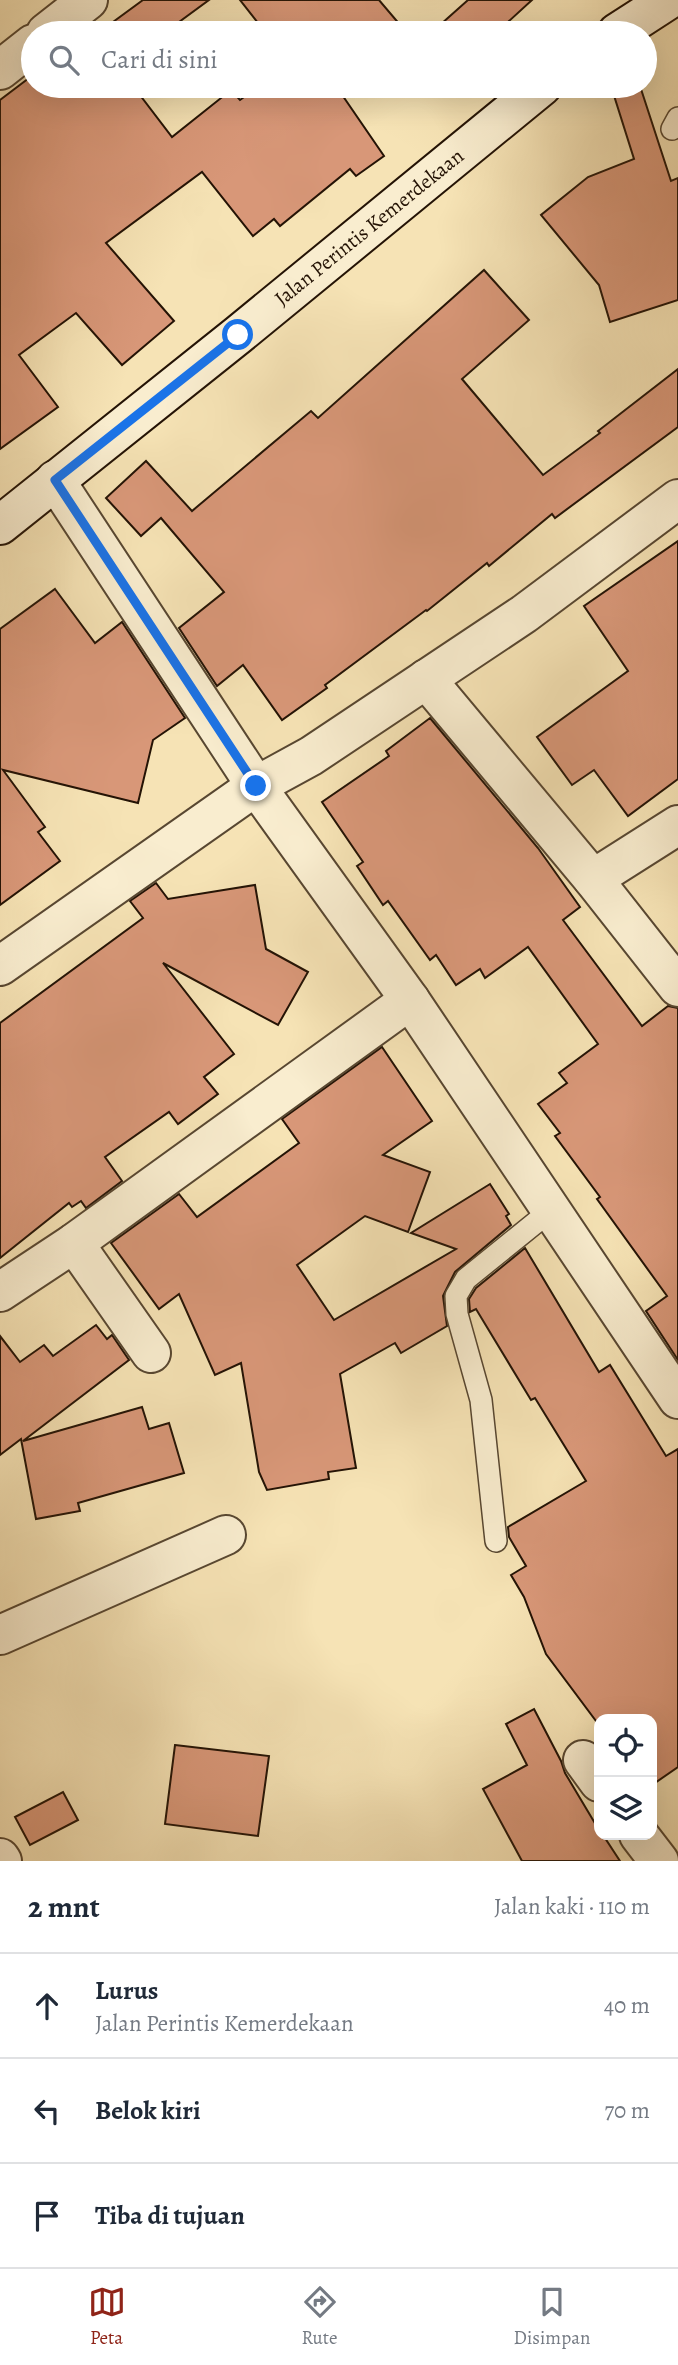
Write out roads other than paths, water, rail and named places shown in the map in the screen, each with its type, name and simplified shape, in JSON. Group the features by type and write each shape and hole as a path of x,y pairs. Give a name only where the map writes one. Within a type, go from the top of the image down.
{"street":[{"path":"61,21 88,0"},
{"path":"636,21 668,0"},
{"path":"0,70 21,53"},
{"name":"Jalan Perintis Kemerdekaan","path":"0,525 238,335 527,98"},
{"path":"55,480 256,786 410,1000 678,1399"},
{"path":"0,966 256,786 310,756 524,614 678,499"},
{"path":"426,679 593,879 678,987"},
{"path":"593,879 678,825"},
{"path":"0,1292 74,1242 410,1000"},
{"path":"74,1242 151,1353"},
{"path":"0,1635 226,1535"},
{"path":"643,1840 659,1861"}],"lane":[{"path":"496,1541 481,1400 457,1314 456,1296 466,1279 550,1211"}]}
